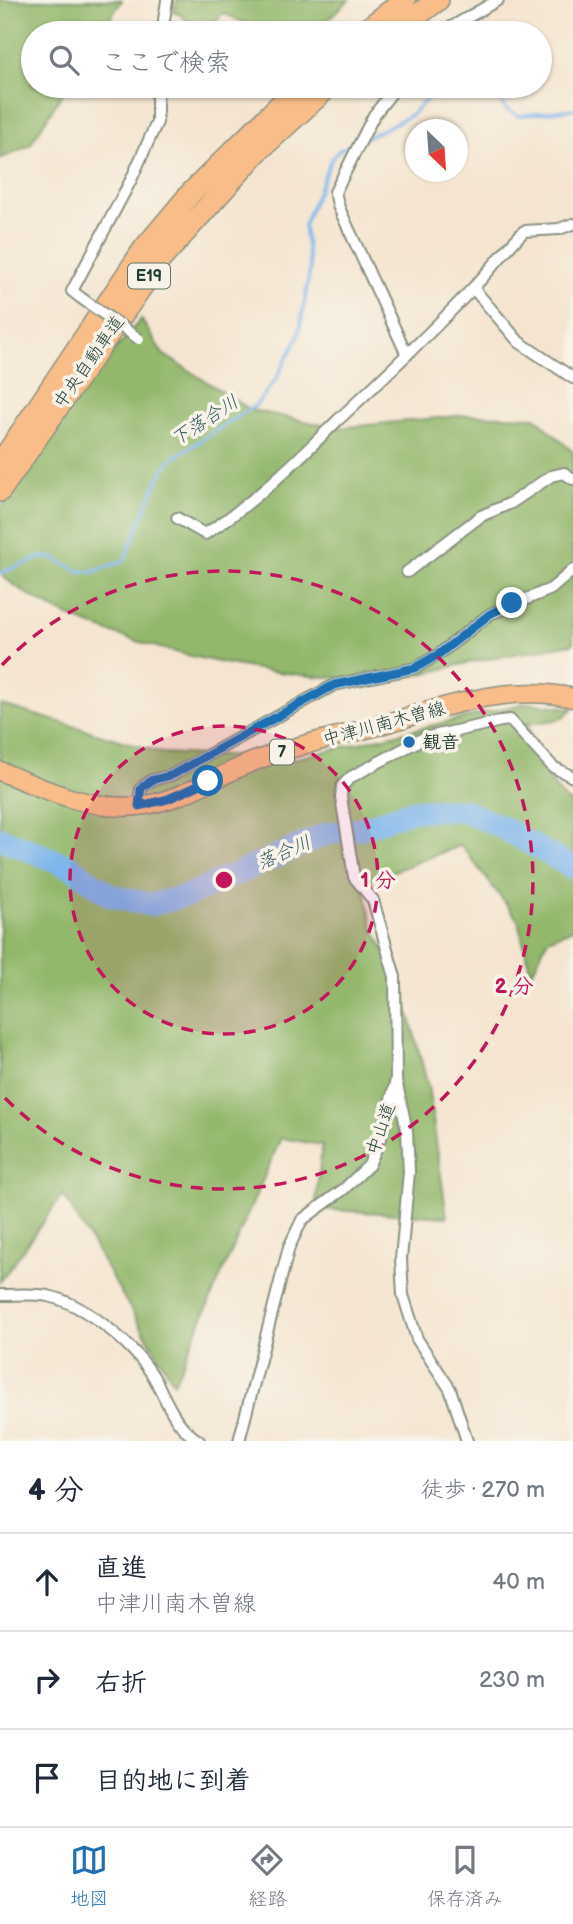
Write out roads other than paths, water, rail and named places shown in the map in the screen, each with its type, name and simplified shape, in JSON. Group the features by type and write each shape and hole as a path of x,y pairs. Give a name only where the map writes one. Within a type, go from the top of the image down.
{"highway":[{"path":"378,21 405,0"},
{"path":"409,21 438,0"},
{"name":"中央自動車道","path":"0,464 144,249 191,193 287,98"},
{"name":"中央自動車道","path":"0,491 160,260 257,152 316,98"}],"main road":[{"name":"中津川南木曽線","path":"0,771 85,802 117,807 139,806 168,799 254,761 300,746 445,707 493,696 531,692 573,698"}],"street":[{"path":"164,21 167,0"},
{"path":"462,21 498,0"},
{"path":"139,339 72,291 131,180 157,122 157,98"},
{"path":"387,98 374,115 335,192 339,208 407,355"},
{"path":"177,518 205,534 223,523 270,486 407,355 524,231 559,229 573,224"},
{"path":"473,288 519,342 573,378"},
{"path":"407,572 481,516 511,503 551,476 564,473 573,479"},
{"path":"139,806 141,788 152,780 172,775 334,685 415,668 439,654 490,614 551,589 573,570"},
{"name":"中山道","path":"239,1441 289,1247 302,1220 344,1189 369,1165 382,1134 396,1080 395,977 373,900 352,871 341,797 342,786 351,777 410,748 424,738 510,720 553,767 573,777"},
{"path":"396,1080 407,1131 409,1172 401,1259 403,1295 417,1339 450,1389 467,1441"},
{"path":"0,1294 48,1296 69,1304 107,1328 136,1354 154,1378 177,1421 199,1441"}],"waterway":[{"name":"下落合川","path":"366,138 411,115 428,98"},
{"name":"下落合川","path":"498,98 507,110 518,116 573,109"},
{"name":"下落合川","path":"0,573 42,557 55,559 78,571 93,572 124,561 158,479 169,461 256,405 275,381 298,337 310,269 304,225 331,160 339,150 356,143"},
{"name":"落合川","path":"0,838 71,867 110,895 151,905 189,895 326,834 362,828 414,810 463,810 501,827 573,868"}],"place":[{"name":"観音","path":"409,742"}]}
